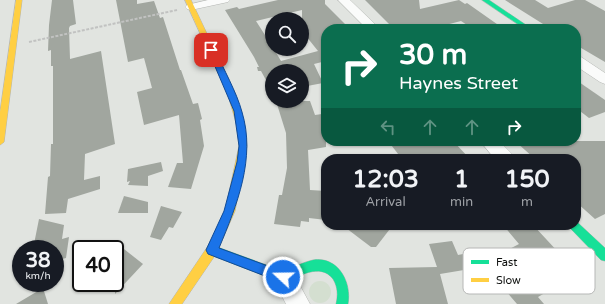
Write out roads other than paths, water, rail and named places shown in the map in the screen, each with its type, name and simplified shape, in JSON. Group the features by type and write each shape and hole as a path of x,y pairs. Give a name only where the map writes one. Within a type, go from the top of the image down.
{"street":[{"path":"0,142 19,0"},
{"path":"175,304 212,250 230,211 241,162 243,146 241,126 232,95 190,4 224,0"},
{"path":"344,0 369,24"},
{"path":"485,0 521,24"},
{"path":"581,63 605,79"},
{"path":"493,146 501,154"},
{"path":"579,230 605,256"},
{"path":"212,250 283,277 300,304"},
{"path":"283,277 314,266 325,266 340,278 344,288 344,298 342,304"}]}
